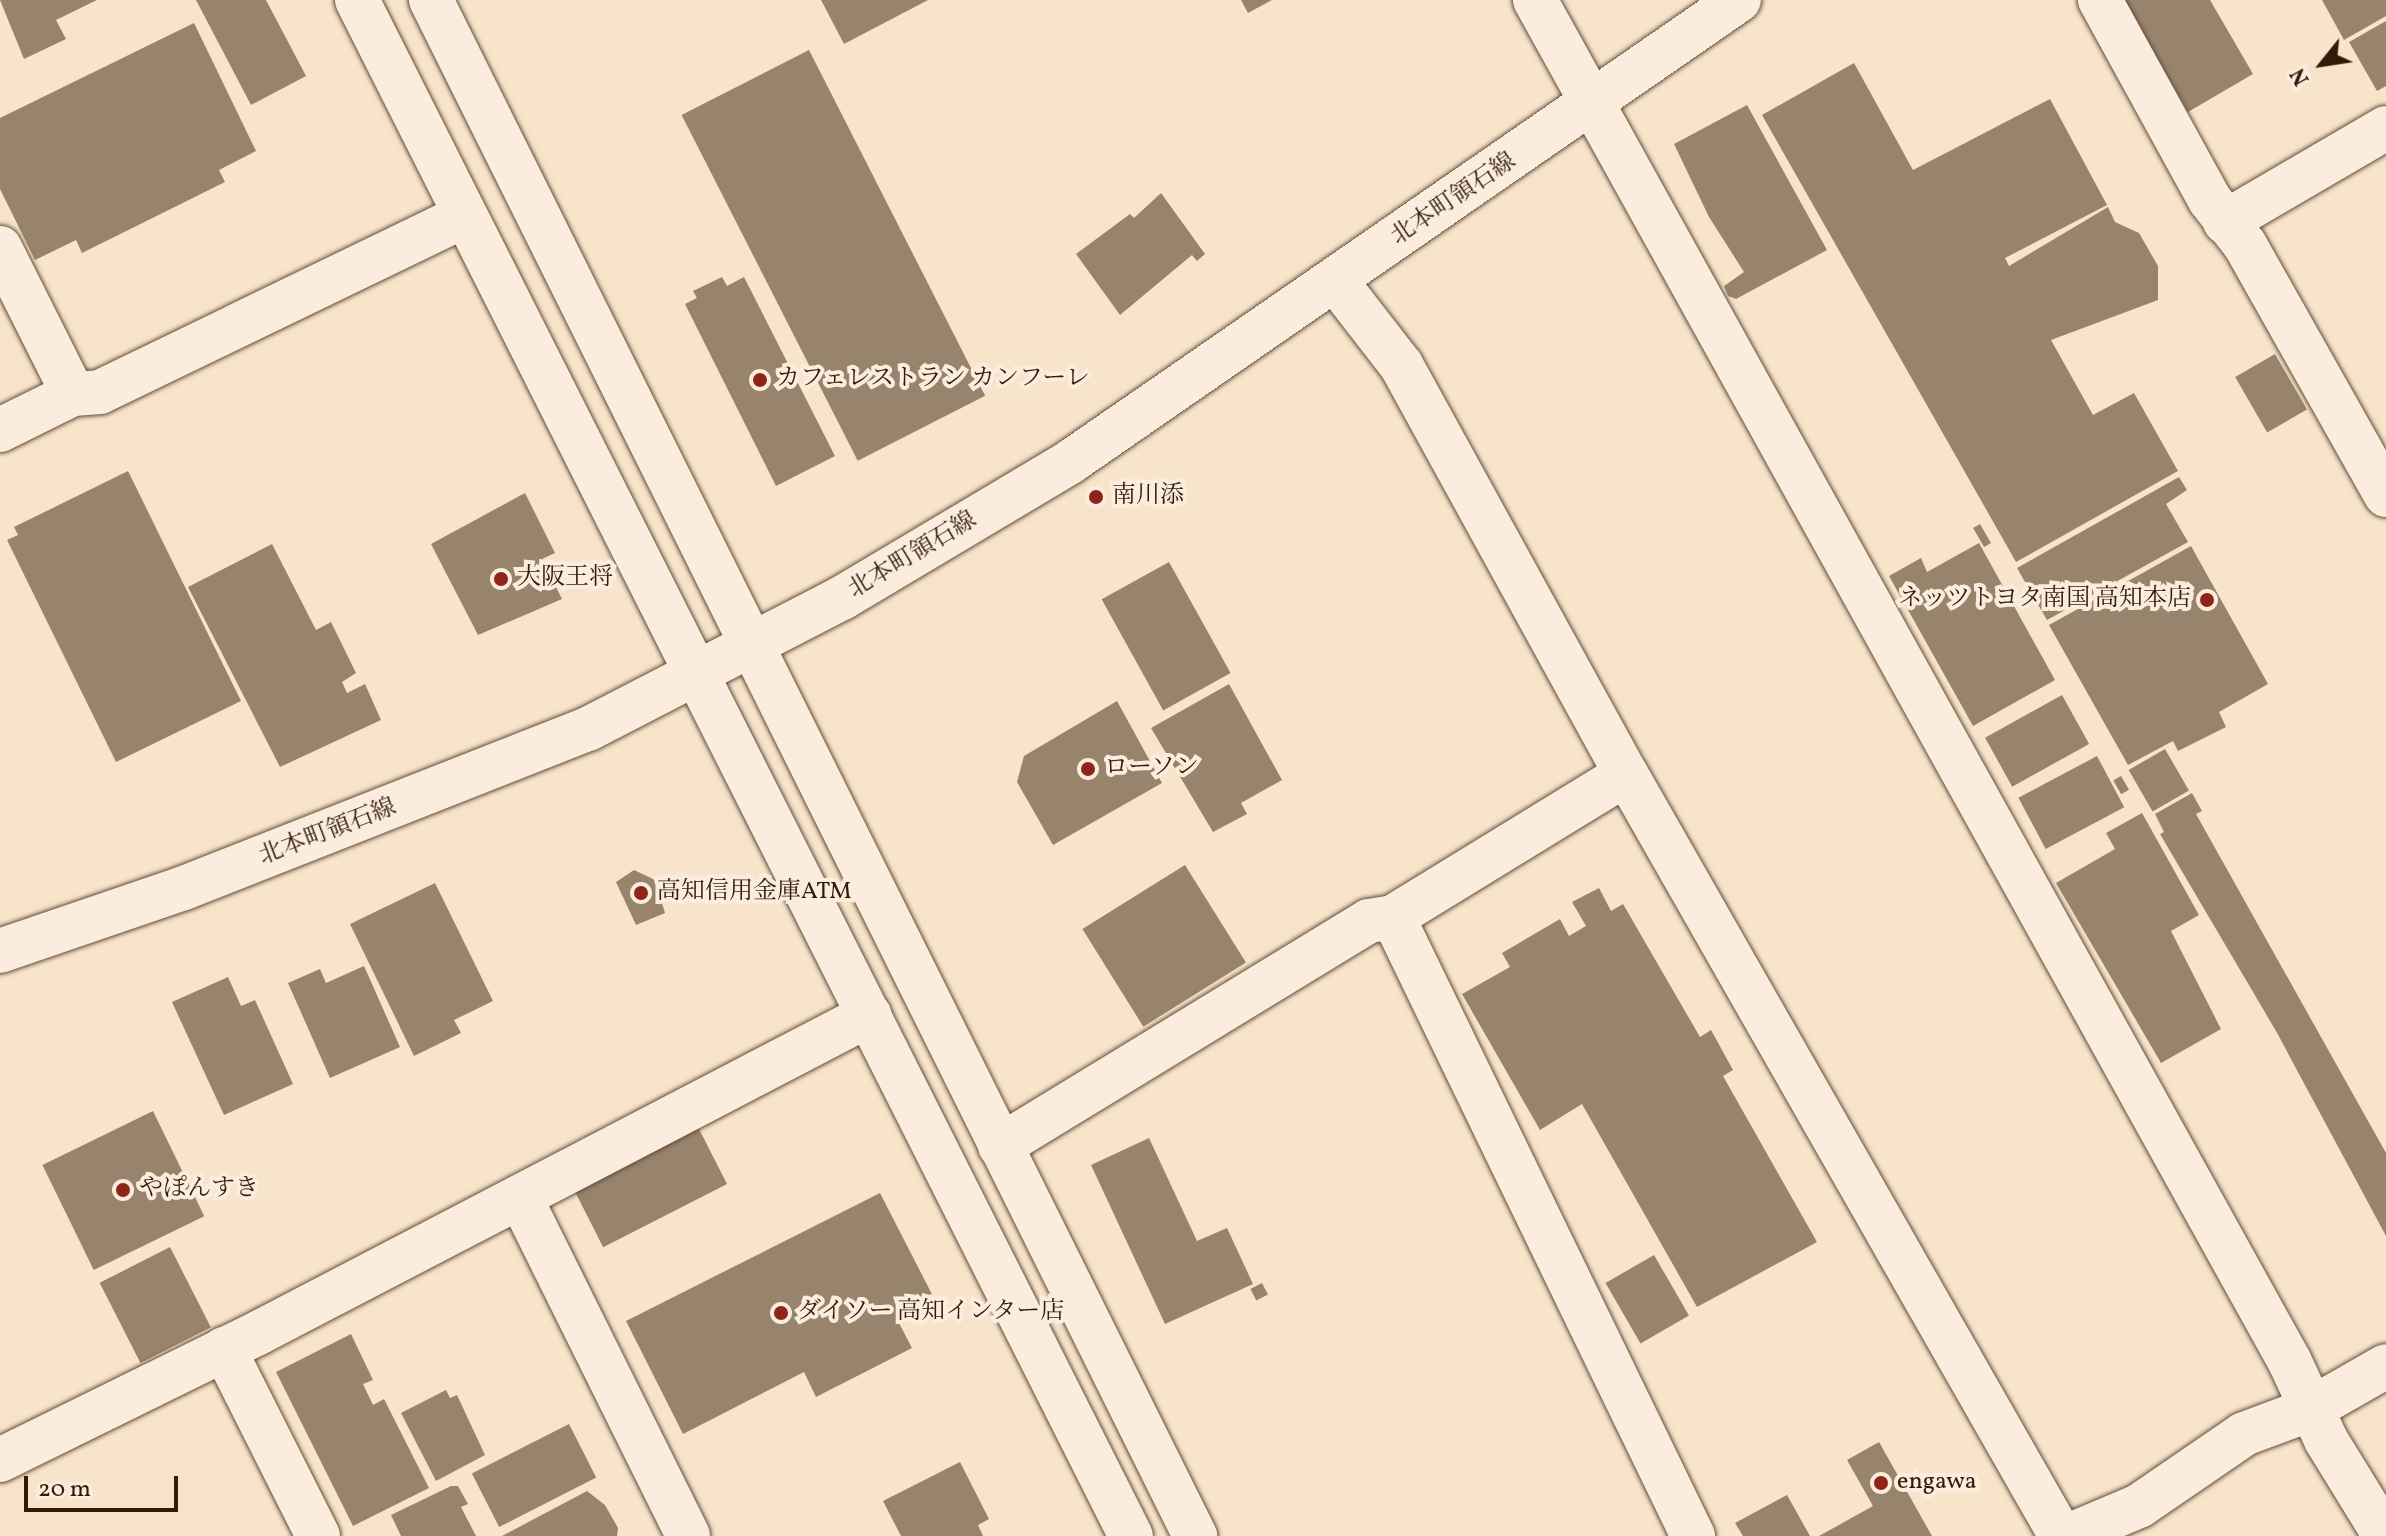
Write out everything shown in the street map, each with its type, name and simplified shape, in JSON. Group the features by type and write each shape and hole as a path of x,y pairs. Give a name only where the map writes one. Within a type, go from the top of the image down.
{"street":[{"path":"357,0 1131,1536"},
{"path":"431,0 754,643 1195,1536"},
{"path":"1535,0 2290,1362 2311,1409 2385,1536"},
{"name":"北本町領石線","path":"0,951 184,888 588,729 842,598 1070,462 1593,106 1739,0"},
{"path":"2100,0 2225,222 2245,245 2386,495"},
{"path":"2225,222 2386,128"},
{"path":"0,430 73,394 100,392 464,216"},
{"path":"0,248 73,394"},
{"path":"1335,280 1401,365 1626,774 2061,1536"},
{"path":"1000,1146 1369,921 1393,917 1626,774"},
{"path":"1393,917 1693,1536"},
{"path":"0,1460 224,1349 869,1015"},
{"path":"520,1197 688,1536"},
{"path":"224,1349 318,1536"},
{"path":"2068,1536 2139,1506 2244,1434 2311,1409 2386,1366"}],"building":[{"path":"0,0 97,0 56,20 66,39 24,59"},
{"path":"196,0 266,0 306,76 251,105"},
{"path":"821,0 928,0 844,44"},
{"path":"1241,0 1272,0 1248,13"},
{"path":"2123,0 2210,0 2253,74 2188,112"},
{"path":"2322,0 2386,0 2386,16 2344,40"},
{"path":"2386,21 2386,86 2377,91 2349,42"},
{"path":"194,23 256,151 219,170 225,182 82,253 76,240 35,260 0,189 0,118"},
{"path":"809,50 985,396 858,461 682,115"},
{"path":"1854,63 1913,170 2050,99 2107,205 2005,258 2009,266 2108,207 2115,222 2139,233 2158,266 2158,300 2051,340 2093,415 2134,393 2178,471 2016,562 1762,115"},
{"path":"1747,105 1827,250 1736,299 1728,296 1724,286 1744,272 1709,217 1674,144"},
{"path":"1161,193 1205,254 1197,261 1192,255 1120,315 1076,254 1130,214 1134,218"},
{"name":"カフェレストラン カンフーレ","path":"722,277 727,286 744,277 835,456 776,486 685,304 697,298 693,291"},
{"path":"2275,354 2307,409 2267,432 2235,377"},
{"path":"128,471 241,701 116,762 7,540 18,535 14,527"},
{"path":"2179,477 2187,490 2166,504 2188,542 2047,620 2017,568"},
{"name":"大阪王将","path":"525,493 555,553 542,559 562,599 478,635 431,544"},
{"path":"1980,524 1991,543 1984,547 1973,528"},
{"path":"1979,543 2055,680 1973,726 1889,576 1921,558 1927,572"},
{"path":"272,544 316,630 331,622 356,673 342,682 347,693 365,684 381,720 280,767 188,587"},
{"path":"2191,546 2268,684 2219,712 2226,727 2178,751 2173,741 2128,765 2049,625"},
{"path":"1169,562 1231,673 1163,710 1102,599"},
{"path":"1229,684 1282,780 1241,803 1247,814 1213,832 1151,728"},
{"path":"2062,695 2089,744 2012,787 1985,738"},
{"name":"ローソン","path":"1117,701 1162,783 1053,845 1017,782 1024,756"},
{"path":"2165,749 2189,791 2153,812 2129,770"},
{"path":"2097,756 2124,807 2046,849 2018,798"},
{"path":"2121,776 2129,790 2121,794 2113,780"},
{"path":"2192,793 2202,811 2196,814 2386,1153 2386,1236 2276,1031 2160,834 2164,832 2155,814"},
{"path":"2142,813 2199,915 2171,931 2221,1029 2161,1063 2056,883 2115,849 2106,833"},
{"path":"1185,865 1246,963 1143,1027 1082,929"},
{"name":"高知信用金庫ATM","path":"634,870 655,880 665,913 636,925 616,882"},
{"path":"435,883 493,1001 454,1020 461,1033 414,1056 350,924"},
{"path":"1599,888 1611,911 1623,904 1700,1037 1711,1030 1733,1070 1723,1076 1817,1242 1697,1307 1582,1104 1540,1130 1462,994 1510,967 1502,953 1560,919 1569,936 1586,926 1572,902"},
{"path":"364,966 400,1047 330,1078 288,983 320,969 326,983"},
{"path":"228,977 241,1006 255,1000 293,1084 224,1115 172,1002"},
{"name":"やぽんすき","path":"153,1111 204,1216 94,1270 42,1165"},
{"path":"698,1127 727,1184 603,1247 574,1190"},
{"path":"1149,1138 1197,1241 1227,1228 1253,1284 1165,1324 1091,1165"},
{"name":"ダイソー 高知インター店","path":"880,1193 937,1304 899,1323 912,1348 816,1397 804,1372 683,1434 626,1321"},
{"path":"170,1247 211,1327 140,1363 100,1283"},
{"path":"1654,1255 1689,1316 1641,1344 1606,1283"},
{"path":"1262,1283 1268,1295 1256,1300 1250,1289"},
{"path":"351,1334 373,1380 363,1384 373,1405 384,1399 429,1488 353,1526 276,1372"},
{"path":"446,1390 450,1398 457,1395 485,1455 436,1481 401,1413"},
{"path":"569,1424 596,1477 499,1527 472,1473"},
{"name":"engawa","path":"1879,1442 1932,1536 1819,1536 1873,1506 1847,1460"},
{"path":"960,1462 989,1519 978,1525 983,1536 901,1536 883,1501"},
{"path":"451,1486 458,1486 468,1504 461,1507 476,1536 401,1536 391,1515"},
{"path":"587,1491 605,1505 618,1528 617,1536 502,1536"},
{"path":"1787,1495 1810,1536 1743,1536 1735,1523"}],"place":[{"name":"カフェレストラン カンフーレ","path":"760,380"},
{"name":"南川添","path":"1096,497"},
{"name":"大阪王将","path":"501,579"},
{"name":"ネッツトヨタ南国 高知本店","path":"2207,600"},
{"name":"ローソン","path":"1088,769"},
{"name":"高知信用金庫ATM","path":"641,893"},
{"name":"やぽんすき","path":"123,1190"},
{"name":"ダイソー 高知インター店","path":"781,1313"},
{"name":"engawa","path":"1881,1483"}]}
